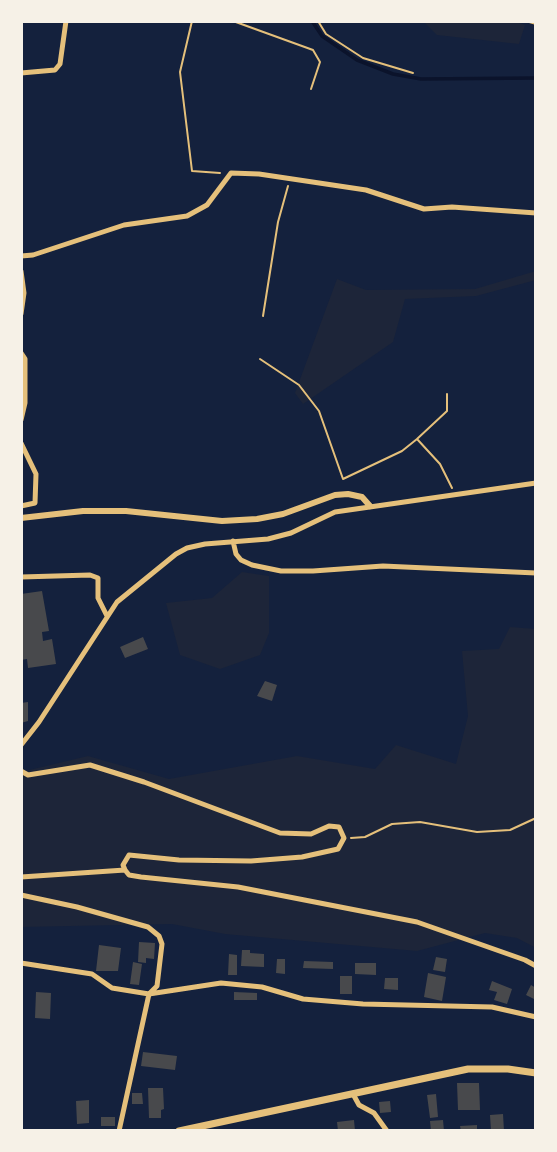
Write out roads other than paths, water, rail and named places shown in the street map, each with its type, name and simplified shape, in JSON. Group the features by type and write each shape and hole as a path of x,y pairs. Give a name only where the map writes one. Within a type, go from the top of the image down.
{"main road":[{"path":"179,1131 468,1069 508,1069 536,1073"}],"street":[{"path":"21,73 55,70 60,64 66,21"},
{"path":"21,256 33,255 124,225 187,216 207,205 231,173 259,174 366,190 424,209 452,207 536,213"},
{"path":"21,271 24,293 21,314"},
{"path":"21,353 25,359 25,403 21,420"},
{"path":"21,443 36,474 35,503 21,506"},
{"path":"21,745 39,722 117,602 187,548 268,539 291,533 335,512 536,483"},
{"path":"21,518 83,511 126,511 222,521 257,519 283,514 335,495 348,494 362,497 370,506"},
{"path":"233,541 236,554 241,560 281,571 383,566 536,573"},
{"path":"21,577 90,575 98,578 98,598 107,616"},
{"path":"21,771 28,775 90,765 144,782 280,833 311,834 329,826 339,827 344,838 338,849 302,857 251,861 179,860 129,855 123,864 130,875 238,887 417,922 536,966"},
{"path":"21,877 125,870"},
{"path":"21,895 148,927 159,936 162,944 158,986 149,994 119,1131"},
{"path":"21,963 92,974 112,988 149,994 221,983 262,987 303,999 363,1004 492,1007 536,1017"},
{"path":"353,1094 359,1105 374,1113 387,1131"}],"waterway":[{"path":"312,21 322,36 357,60 393,74 421,79 536,78"}]}
